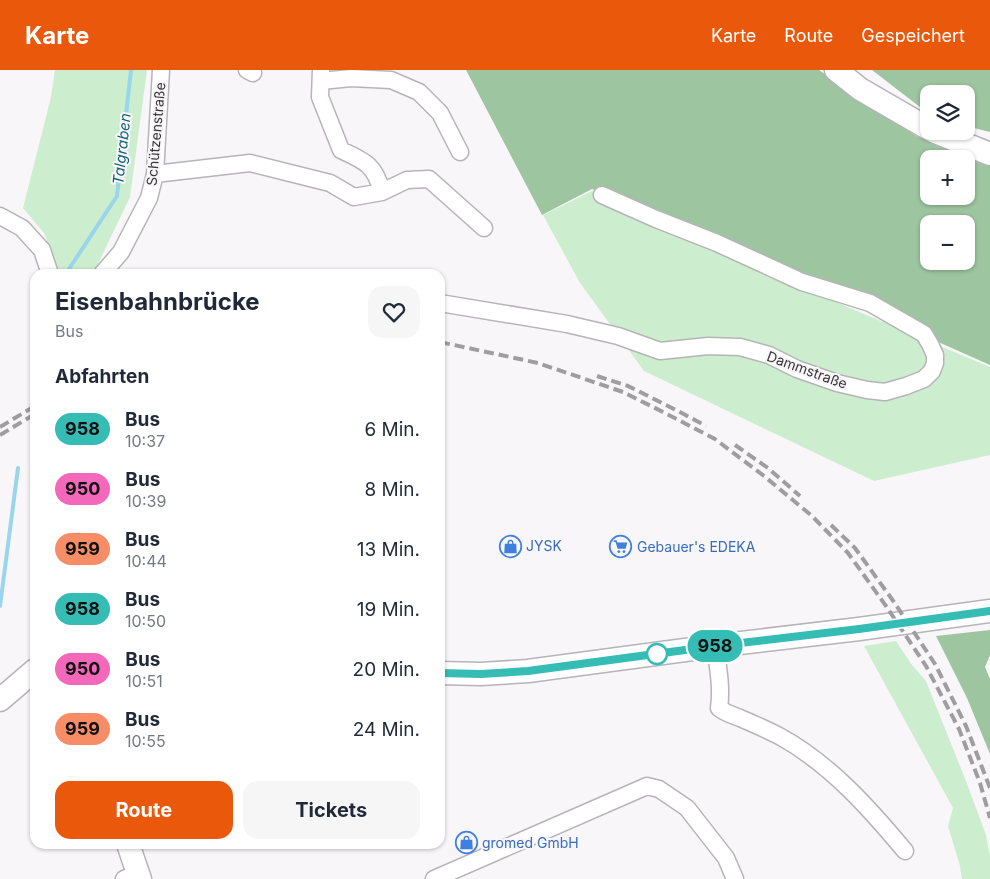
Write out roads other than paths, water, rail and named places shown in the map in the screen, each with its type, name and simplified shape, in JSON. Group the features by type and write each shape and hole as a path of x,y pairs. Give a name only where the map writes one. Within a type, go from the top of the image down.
{"main road":[{"path":"836,70 860,89 920,124"},
{"path":"955,140 990,154"},
{"path":"445,673 481,674 528,671 990,611"},
{"path":"2,698 30,674"},
{"path":"2,698 30,682"},
{"path":"129,849 134,877"}],"street":[{"name":"Schützenstraße","path":"106,269 121,252 149,198 155,174 161,70"},
{"path":"382,192 379,178 366,162 342,150 320,97 321,75 392,80 419,92 440,113 460,152"},
{"path":"155,174 250,164 330,183 354,197 382,192 407,180 429,179 484,228"},
{"name":"Dammstraße","path":"445,304 567,324 618,336 660,351 708,346 740,347 769,355 798,369 837,384 866,390 885,392 924,379 932,372 935,355 924,334 870,303 802,282 602,195"},
{"path":"0,216 22,228 42,250 48,269"},
{"path":"715,646 720,680 719,708 723,712 740,718 803,751 856,795 905,851"},
{"path":"434,879 647,786 659,789 687,808 726,858 735,879"}],"waterway":[{"name":"Talgraben","path":"69,269 117,196 131,70"},
{"name":"Talgraben","path":"0,606 18,468"}],"railway":[{"path":"445,343 538,363 623,392 715,439 812,516 848,553 926,666 959,729 980,783 990,818"},
{"path":"597,376 628,386 706,426"},
{"path":"0,427 30,409"},
{"path":"0,435 30,417"},
{"path":"735,445 768,468 800,496"},
{"path":"831,525 855,548 935,664 966,726 990,788"}],"place":[{"name":"JYSK","path":"510,546"},
{"name":"Gebauer's EDEKA","path":"621,547"},
{"name":"gromed GmbH","path":"466,843"}]}
